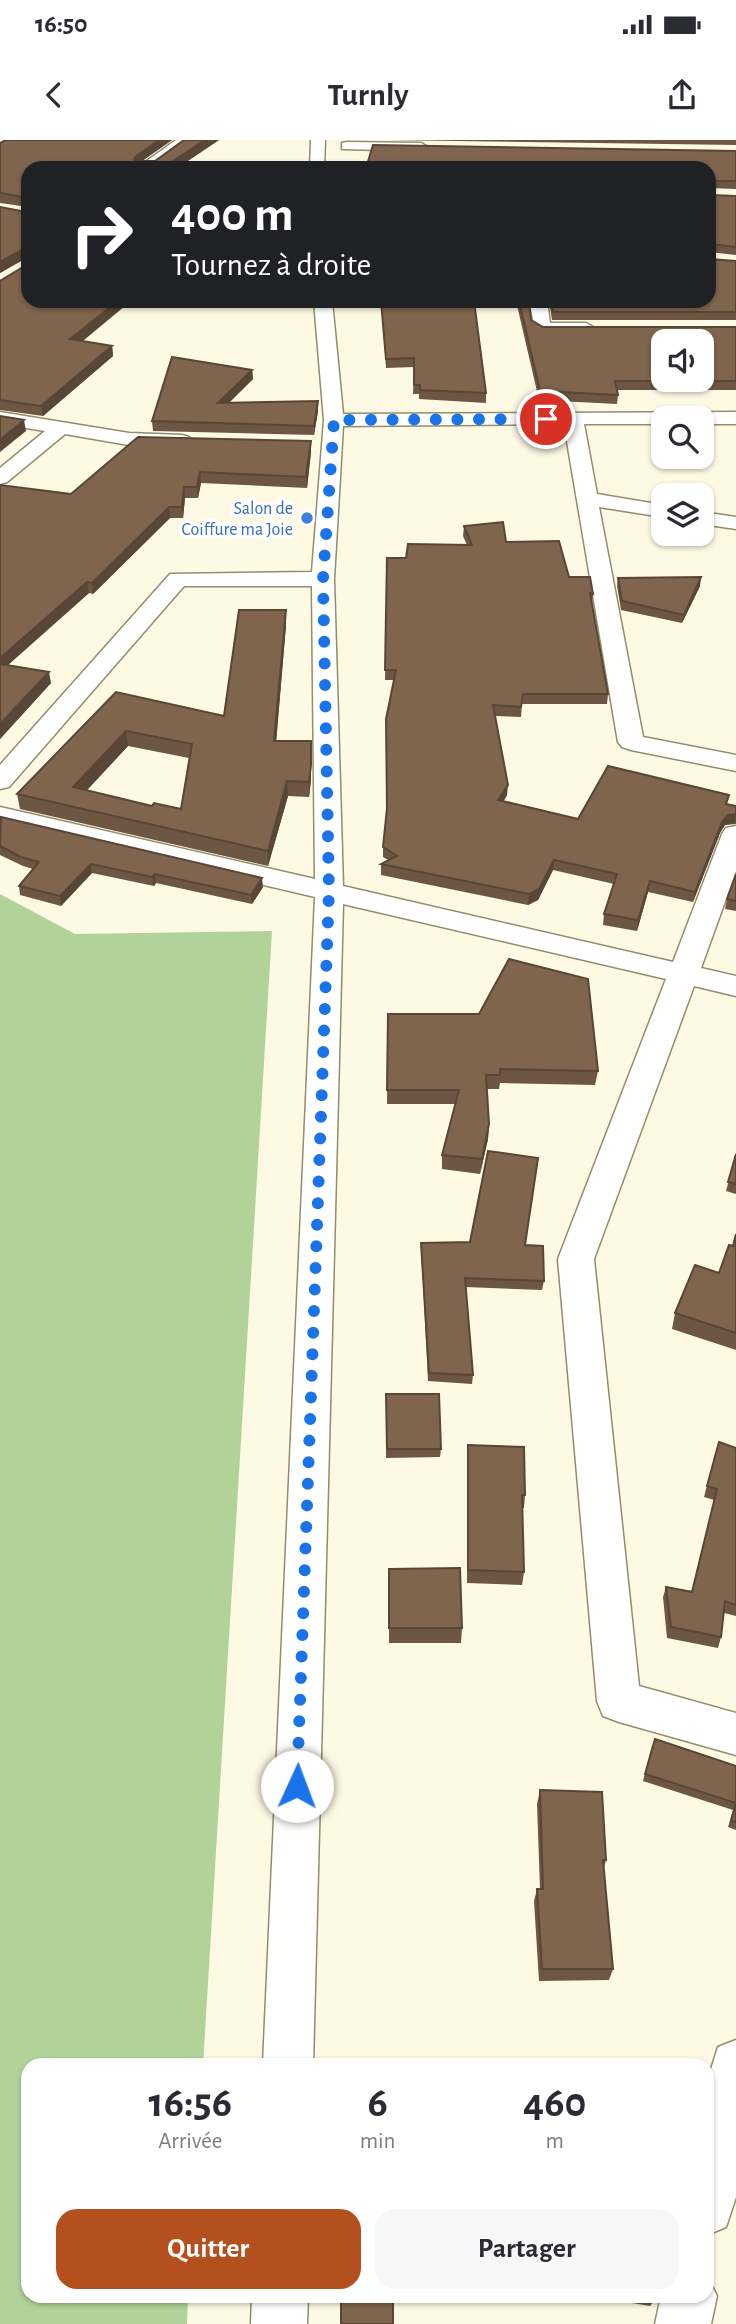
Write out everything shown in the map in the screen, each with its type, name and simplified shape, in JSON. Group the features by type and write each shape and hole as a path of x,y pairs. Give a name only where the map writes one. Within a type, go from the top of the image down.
{"street":[{"path":"161,161 173,156 185,140"},
{"path":"317,161 318,140"},
{"path":"333,140 379,161"},
{"path":"348,146 430,147"},
{"path":"288,2058 329,891 323,579 329,436 323,308"},
{"path":"539,308 542,328 597,328"},
{"path":"0,418 129,439 197,441"},
{"path":"329,436 573,419 651,418"},
{"path":"714,418 736,418"},
{"path":"573,419 631,741 736,763"},
{"path":"0,478 61,428"},
{"path":"587,499 651,509"},
{"path":"714,519 736,523"},
{"path":"0,781 178,579 323,579"},
{"path":"0,815 736,986"},
{"path":"736,834 576,1259 620,1701 736,1734"},
{"path":"714,2173 736,2065"},
{"path":"279,2303 279,2324"},
{"path":"683,2324 688,2303"}],"green space":[{"path":"0,894 75,934 272,931 203,2058 21,2058 21,2303 188,2303 187,2324 0,2324"}],"building":[{"path":"6,140 159,140 135,157 134,161 21,161 21,197 0,193 0,143"},
{"path":"184,140 205,140 173,161 155,161"},
{"path":"373,145 736,151 736,181 716,181 716,161 368,161"},
{"path":"716,195 736,196 736,247 716,245"},
{"path":"0,207 21,211 21,250 0,262"},
{"path":"716,259 736,261 736,312 553,312 552,308 716,308"},
{"path":"21,268 21,308 109,308 70,339 112,346 41,406 0,400 0,281"},
{"path":"382,308 475,308 486,393 420,390 420,385 414,385 414,358 386,359"},
{"path":"521,308 530,308 531,320 543,327 736,327 736,381 714,381 714,329 651,329 651,381 615,381 618,395 540,391"},
{"path":"172,357 252,370 218,403 318,401 314,426 152,421"},
{"path":"0,416 24,420 0,440"},
{"path":"138,437 311,441 306,477 200,472 197,487 184,487 182,507 169,507 92,583 87,582 0,658 0,485 71,494"},
{"path":"503,522 506,542 559,541 569,577 590,577 593,594 590,593 608,694 523,694 521,707 493,705 508,785 498,800 578,819 608,766 729,795 726,804 736,806 736,814 728,815 722,822 695,892 650,881 638,920 604,914 617,874 554,860 539,889 529,894 381,864 397,856 383,847 387,808 386,719 396,670 385,670 387,558 406,558 408,544 472,545 464,526"},
{"path":"701,577 684,615 622,601 618,578"},
{"path":"239,610 286,610 274,741 311,741 311,765 309,782 287,781 268,851 17,794 116,692 224,716","holes":["126,731 192,744 181,809 154,803 152,806 73,787"]},
{"path":"0,664 49,672 0,724"},
{"path":"1,817 262,878 251,895 155,874 152,877 91,864 60,896 19,886 39,862 21,857 0,846"},
{"path":"736,874 736,901 727,899"},
{"path":"509,959 588,979 598,1071 500,1069 500,1075 486,1075 489,1124 482,1159 442,1155 459,1090 387,1090 388,1014 479,1014"},
{"path":"488,1151 538,1158 525,1245 543,1246 544,1281 465,1278 473,1375 429,1373 421,1243 470,1242"},
{"path":"736,1154 736,1184 728,1182"},
{"path":"736,1234 736,1333 675,1313 695,1265 719,1273"},
{"path":"386,1394 439,1394 441,1449 387,1449"},
{"path":"719,1442 736,1448 736,1605 725,1601 721,1637 671,1627 666,1587 692,1592 717,1489 707,1486"},
{"path":"468,1445 524,1447 524,1572 468,1570"},
{"path":"460,1568 462,1628 389,1628 389,1569"},
{"path":"655,1739 736,1766 736,1803 645,1774"},
{"path":"540,1790 602,1792 606,1860 603,1860 613,1969 542,1969 537,1889 543,1889"},
{"path":"736,1803 736,1822 731,1821"},
{"path":"341,2303 393,2303 393,2324 341,2324"}],"place":[{"name":"Salon de Coiffure ma Joie","path":"307,518"}],"route":[{"path":"297,1786 329,891 323,579 334,420 546,419"}]}
